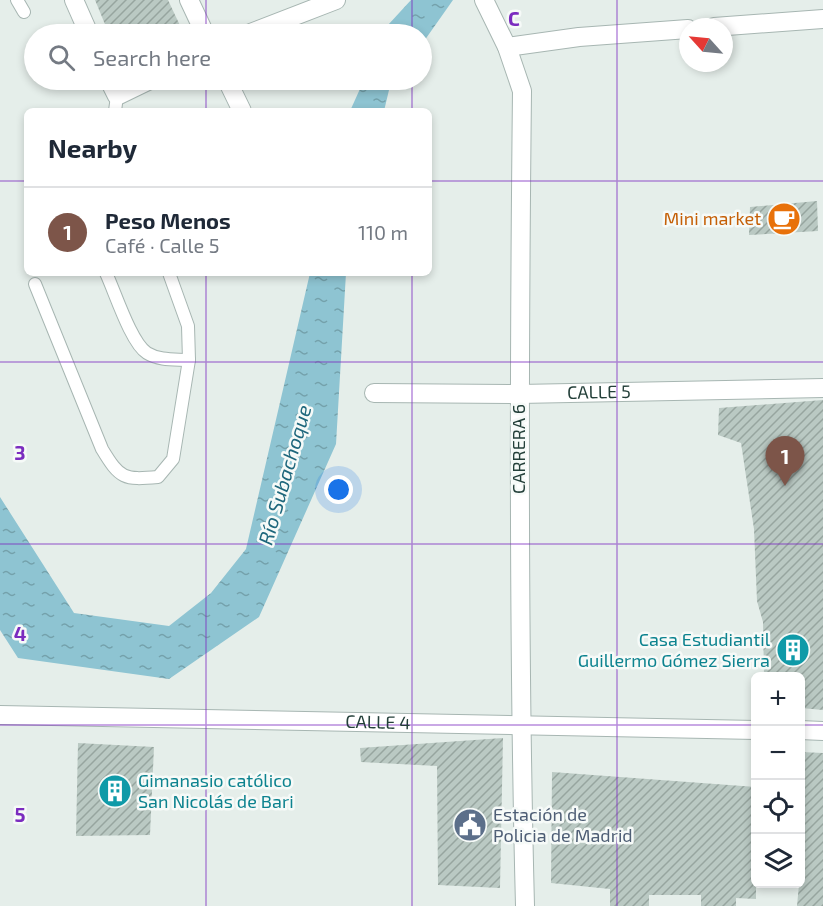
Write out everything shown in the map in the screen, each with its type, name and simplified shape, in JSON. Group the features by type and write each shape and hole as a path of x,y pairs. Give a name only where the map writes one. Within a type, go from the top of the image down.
{"street":[{"path":"74,0 85,24"},
{"path":"189,0 200,24"},
{"path":"274,24 336,0"},
{"name":"CARRERA 6","path":"486,3 507,47 522,91 519,394 520,725 525,906"},
{"path":"733,26 823,19"},
{"path":"507,47 579,37 679,30"},
{"path":"232,90 241,108"},
{"name":"CALLE 5","path":"374,393 519,394 823,388"},
{"name":"CALLE 4","path":"0,715 751,730"},
{"path":"805,730 823,731"}],"lane":[{"path":"17,0 24,12"},
{"path":"107,276 135,340 147,353 163,359 189,360"},
{"path":"35,284 102,449 114,469 133,479 158,477 173,459 189,360 188,326 170,276"}],"water":[{"path":"411,0 453,0 432,30 432,24 389,24"},
{"path":"359,90 389,90 385,108 351,108"},
{"name":"Río Subachoque","path":"309,276 346,276 336,444 259,617 169,679 18,658 0,630 0,497 74,613 169,626 211,593 246,549"}],"building":[{"path":"95,0 168,0 179,24 105,24"},
{"name":"Mini market","path":"817,201 818,231 749,235 750,207"},
{"path":"823,400 823,710 805,708 805,672 764,672 763,622 757,601 754,529 741,443 718,435 719,408"},
{"name":"Estación de Policia de Madrid","path":"503,738 500,888 438,885 437,766 361,762 360,748"},
{"name":"Gimanasio católico San Nicolás de Bari","path":"78,743 154,747 150,835 76,836"},
{"path":"805,752 823,753 823,906 797,906 799,888 805,888"},
{"path":"552,772 751,787 751,888 756,888 756,899 736,898 736,906 701,906 701,895 649,895 649,906 610,906 610,889 551,883"}],"place":[{"name":"Mini market","path":"784,219"},
{"name":"Peso Menos","path":"785,486"},
{"name":"Casa Estudiantil Guillermo Gómez Sierra","path":"793,650"},
{"name":"Gimanasio católico San Nicolás de Bari","path":"115,791"},
{"name":"Estación de Policia de Madrid","path":"470,825"}]}
